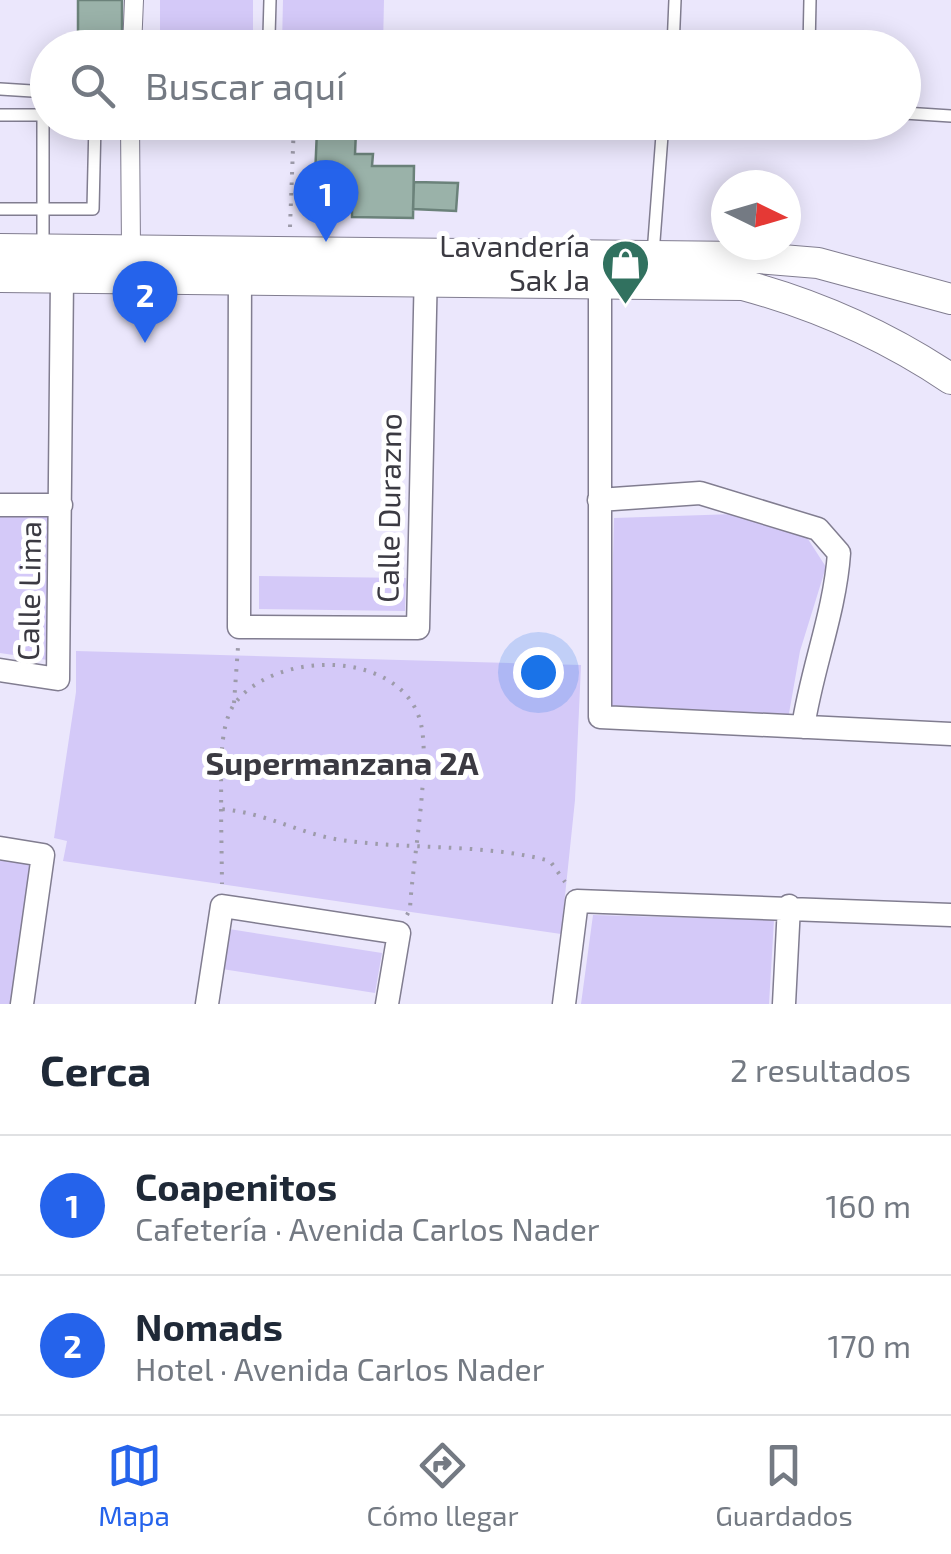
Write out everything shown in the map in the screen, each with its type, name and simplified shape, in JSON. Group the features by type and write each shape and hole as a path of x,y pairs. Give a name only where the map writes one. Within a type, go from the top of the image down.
{"street":[{"path":"129,30 130,0"},
{"path":"130,140 132,250"},
{"path":"0,249 132,250 240,266 290,252 426,268"},
{"path":"0,277 62,278 240,266 652,270 818,263 951,299"},
{"path":"239,628 240,266"},
{"name":"Calle Durazno","path":"239,628 418,628 426,268"},
{"path":"600,269 600,717 951,734"},
{"path":"652,270 743,284 802,300 865,329 951,378"},
{"name":"Calle Lima","path":"0,670 58,680 62,278"},
{"path":"865,329 885,280"},
{"path":"599,500 700,493 818,529 839,553 837,586 812,670 803,727"},
{"name":"Calle Lima","path":"0,504 61,505"},
{"path":"0,848 43,855 22,1004"},
{"path":"564,1004 577,901 951,914"},
{"path":"207,1004 222,906 399,933 388,1004"},
{"path":"784,1004 789,906"}],"lane":[{"path":"269,30 270,0"},
{"path":"674,30 675,0"},
{"path":"809,30 810,0"},
{"path":"0,89 30,91"},
{"path":"921,113 951,116"},
{"path":"0,115 30,115"},
{"path":"43,250 44,140"},
{"path":"0,209 93,209 94,140"},
{"path":"652,270 662,140"}],"path":[{"path":"290,252 293,140"},
{"path":"222,906 220,809 227,723 234,705 239,628"},
{"path":"234,705 248,690 296,668 376,670 408,698 420,718 422,764 410,909 399,933"},
{"path":"220,809 280,819 332,838 550,861 577,901"}],"shaded area":[{"path":"160,0 253,0 253,30 160,30"},
{"path":"283,0 384,0 383,30 282,30"},
{"path":"0,512 51,512 48,660 0,653"},
{"path":"735,514 806,536 826,567 800,651 788,719 609,708 614,518"},
{"path":"259,576 406,578 405,611 259,609"},
{"path":"76,651 581,665 575,800 561,934 63,861 67,841 54,838 76,692"},
{"path":"0,855 34,859 14,1004 0,1004"},
{"path":"593,915 774,920 769,1004 581,1004"},
{"path":"229,929 382,953 375,993 222,969"}],"building":[{"path":"78,0 122,0 122,30 78,30"},
{"path":"317,140 356,140 355,154 373,154 372,166 414,166 413,218 352,217 352,201 314,200"},
{"path":"414,182 458,183 456,211 413,209"}],"place":[{"name":"Coapenitos","path":"326,242"},
{"name":"Lavandería Sak Ja","path":"625,306"},
{"name":"Nomads","path":"145,343"}],"district":[{"name":"Supermanzana 2A","path":"342,764"}]}
